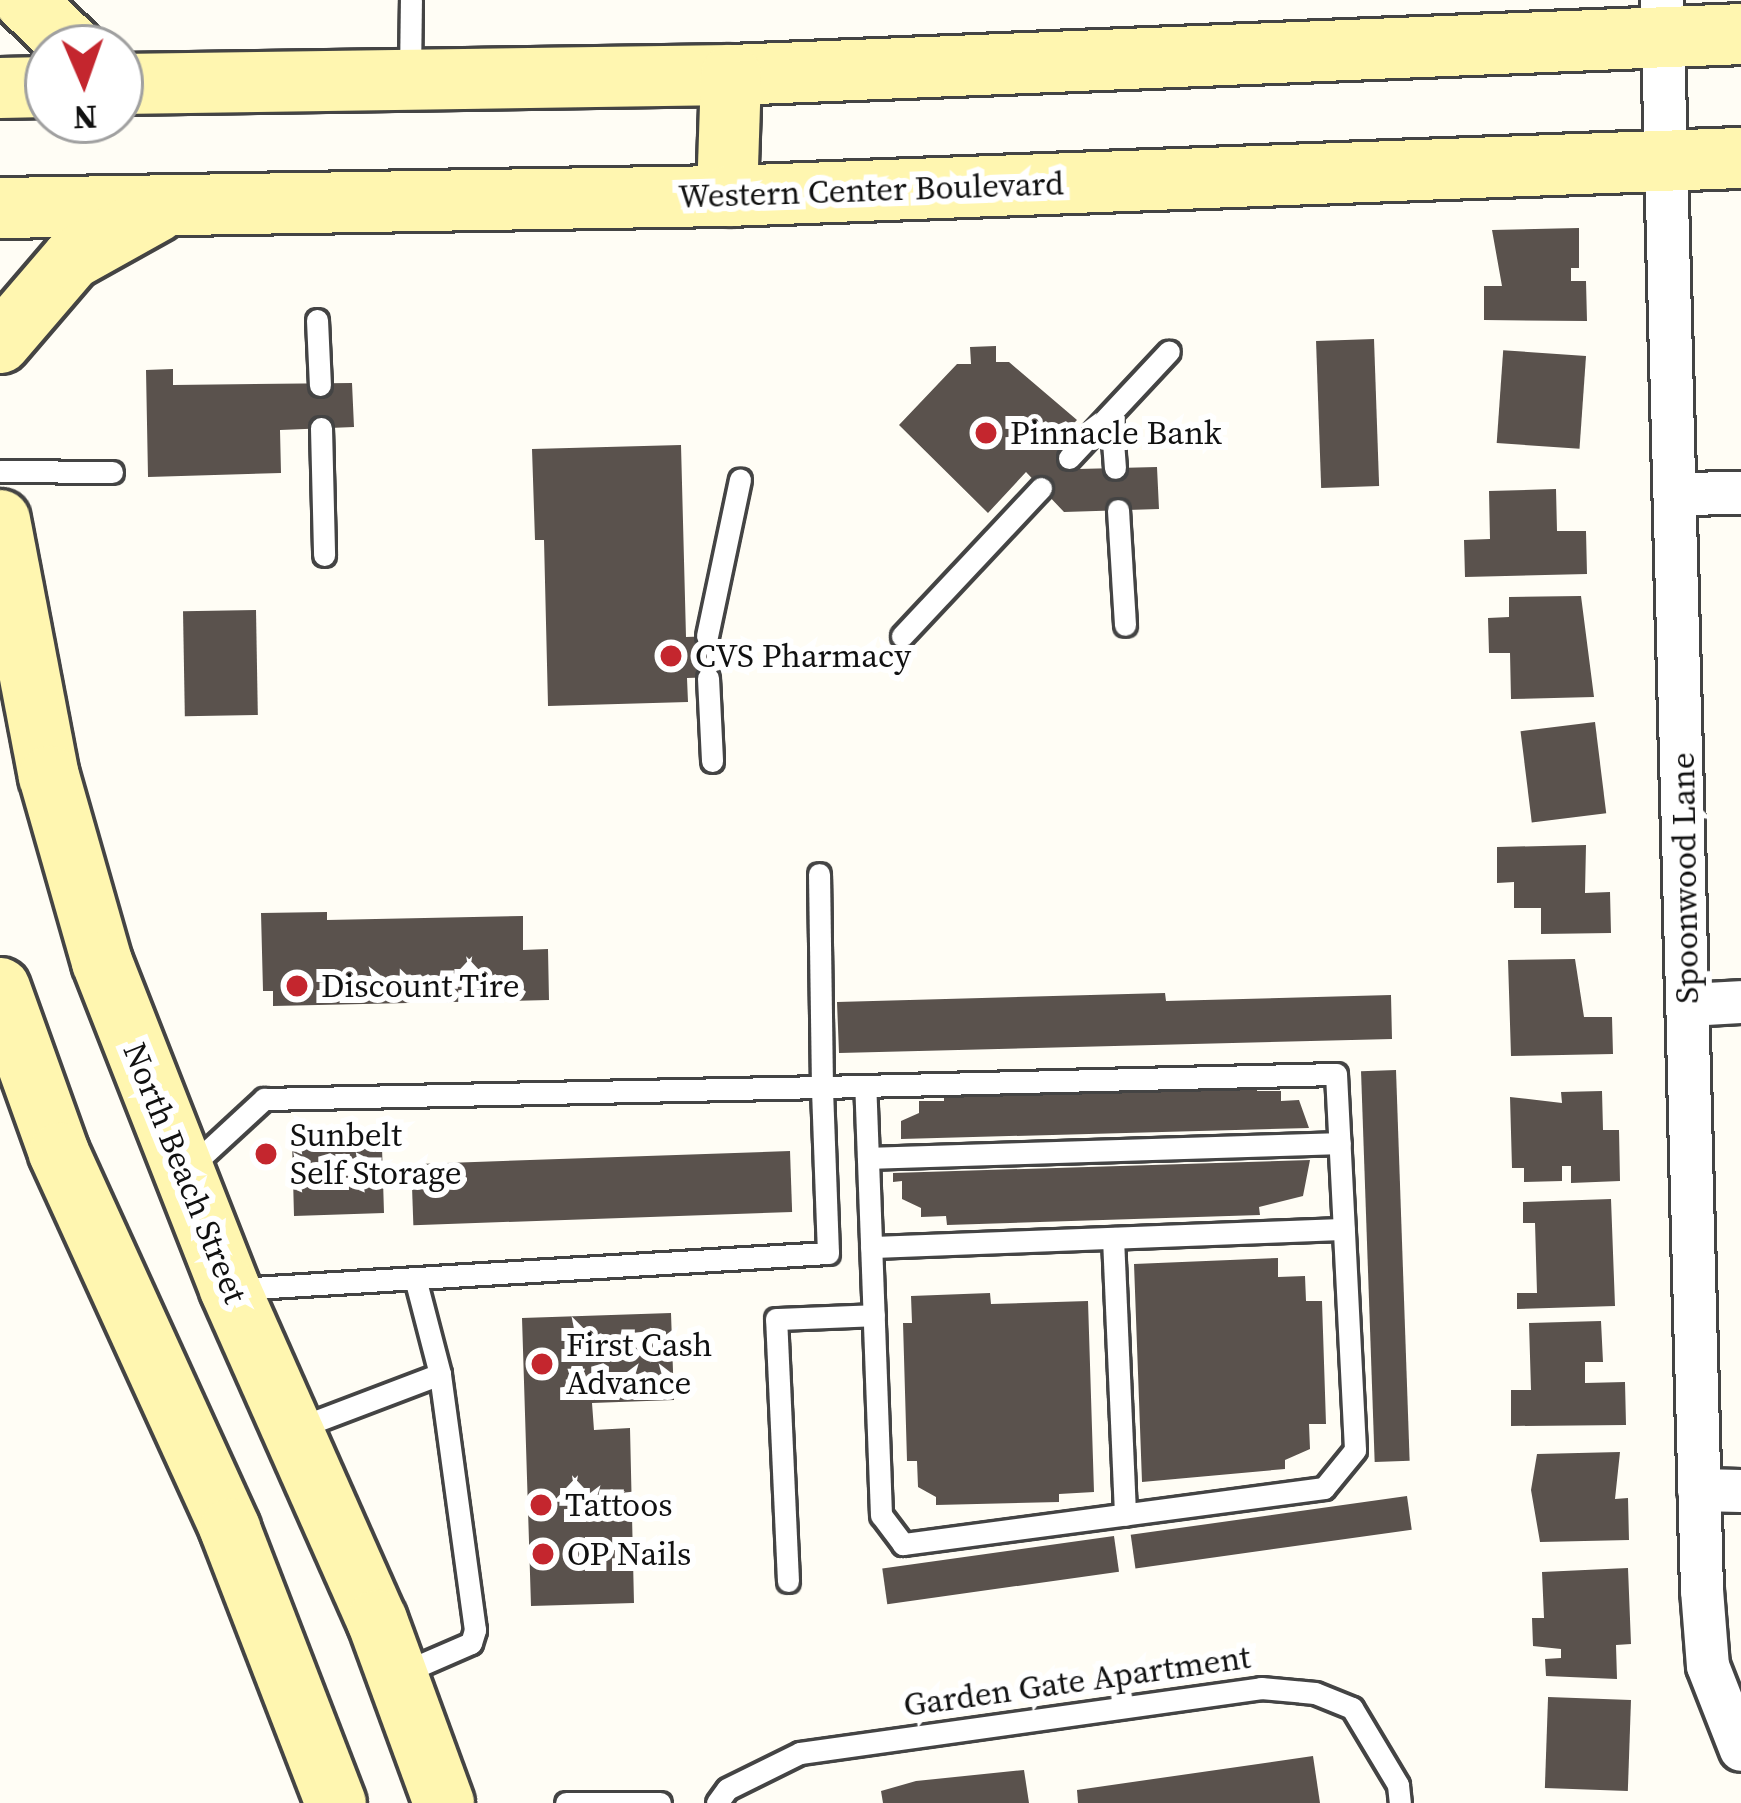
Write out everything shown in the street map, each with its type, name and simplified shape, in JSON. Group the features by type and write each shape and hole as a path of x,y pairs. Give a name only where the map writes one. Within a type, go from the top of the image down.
{"main road":[{"path":"24,0 49,24"},
{"path":"144,82 730,75 1662,18 1741,34"},
{"path":"727,196 730,75"},
{"name":"Western Center Boulevard","path":"0,208 727,196 1741,158"},
{"path":"0,343 72,259 143,216 182,203"},
{"name":"North Beach Street","path":"0,520 49,776 102,962 230,1289 397,1675 444,1803"},
{"path":"0,988 58,1153 230,1529 336,1803"}],"street":[{"name":"Spoonwood Lane","path":"1662,18 1688,1005 1720,1491 1708,1666 1741,1750"},
{"path":"1677,494 1741,493"},
{"path":"1688,1005 1741,1002"}],"lane":[{"path":"410,80 411,0"},
{"path":"317,320 320,385"},
{"path":"1070,458 1169,351"},
{"path":"1111,414 1114,468"},
{"path":"320,428 324,555"},
{"path":"0,471 112,472"},
{"path":"706,636 740,479"},
{"path":"902,636 1041,488"},
{"path":"1118,510 1125,625"},
{"path":"708,678 712,761"},
{"path":"230,1289 828,1253 819,874"},
{"path":"185,1172 264,1099 1336,1074 1355,1450 1324,1488 903,1544 881,1515 865,1086"},
{"path":"868,1158 1340,1143"},
{"path":"872,1247 1344,1229"},
{"path":"1113,1238 1125,1514"},
{"path":"397,1675 471,1642 475,1630 440,1374 415,1278"},
{"path":"788,1581 776,1319 874,1315"},
{"path":"293,1430 440,1374"},
{"name":"Garden Gate Apartment","path":"717,1803 727,1789 800,1753 1262,1688 1315,1693 1352,1708 1398,1786 1400,1803"},
{"path":"566,1803 660,1803"}],"building":[{"path":"1579,228 1579,268 1571,268 1571,281 1586,281 1587,321 1484,320 1484,286 1502,286 1492,230"},
{"path":"1374,339 1379,486 1321,488 1316,341"},
{"name":"Pinnacle Bank","path":"996,346 996,362 1009,362 1077,420 1056,442 1078,469 1157,467 1159,509 1064,512 1026,472 988,513 899,425 957,364 971,364 970,347"},
{"path":"1503,350 1586,356 1580,449 1497,443"},
{"path":"173,369 173,385 352,383 354,427 280,430 281,473 148,477 146,370"},
{"name":"CVS Pharmacy","path":"681,445 686,637 715,636 716,677 687,678 688,702 548,706 544,540 535,540 532,449"},
{"path":"1556,489 1557,531 1586,531 1587,574 1465,577 1464,540 1490,539 1489,491"},
{"path":"1581,596 1594,697 1511,699 1510,653 1489,653 1488,618 1509,617 1509,597"},
{"path":"256,610 258,715 185,716 183,611"},
{"path":"1595,722 1606,813 1532,822 1521,731"},
{"path":"1586,845 1585,893 1610,892 1611,933 1541,934 1541,908 1514,908 1514,882 1497,883 1497,847"},
{"path":"327,912 327,920 523,916 523,950 548,949 549,1000 273,1006 273,991 263,991 261,913"},
{"path":"1575,959 1584,1017 1612,1017 1613,1054 1511,1056 1508,960"},
{"path":"1165,993 1166,1001 1391,995 1392,1039 839,1053 837,1002"},
{"path":"1396,1070 1410,1461 1375,1462 1361,1071"},
{"path":"1257,1084 1257,1091 1281,1091 1281,1101 1299,1100 1309,1128 901,1139 901,1121 919,1113 919,1101 944,1101 944,1092"},
{"path":"1602,1091 1603,1130 1619,1130 1620,1181 1571,1183 1571,1166 1562,1166 1562,1181 1524,1182 1524,1168 1512,1168 1510,1097 1562,1103 1561,1092"},
{"path":"313,1140 313,1148 382,1147 384,1213 294,1216 292,1141"},
{"path":"790,1151 792,1212 413,1225 411,1164"},
{"path":"1310,1160 1303,1196 1259,1207 1260,1215 947,1225 946,1216 921,1217 921,1208 902,1199 902,1181 893,1182 893,1173"},
{"path":"1611,1199 1615,1306 1517,1309 1517,1293 1537,1293 1535,1223 1523,1223 1523,1202"},
{"path":"1278,1258 1278,1277 1305,1276 1306,1301 1322,1301 1326,1424 1309,1424 1310,1449 1285,1460 1285,1469 1142,1482 1134,1264"},
{"path":"990,1293 991,1304 1088,1301 1094,1492 1059,1494 1059,1502 936,1505 936,1497 918,1487 917,1461 907,1461 903,1323 912,1323 911,1296"},
{"path":"671,1313 674,1400 592,1403 594,1430 630,1428 634,1603 531,1606 522,1318"},
{"path":"1601,1321 1603,1362 1585,1362 1585,1383 1625,1382 1626,1425 1511,1426 1511,1390 1531,1390 1529,1323"},
{"path":"1620,1452 1615,1499 1628,1498 1629,1540 1540,1542 1531,1490 1537,1454"},
{"path":"1407,1496 1412,1530 1135,1568 1131,1535"},
{"path":"1114,1536 1119,1572 887,1604 882,1569"},
{"path":"1628,1568 1631,1644 1616,1645 1617,1679 1546,1676 1545,1659 1561,1658 1561,1649 1533,1646 1532,1618 1544,1618 1542,1572"},
{"path":"1548,1697 1631,1700 1628,1791 1545,1788"},
{"path":"1313,1756 1320,1803 1078,1803 1077,1790"},
{"path":"1024,1770 1029,1803 883,1803 881,1791 916,1781"}],"place":[{"name":"Pinnacle Bank","path":"986,433"},
{"name":"CVS Pharmacy","path":"671,656"},
{"name":"Discount Tire","path":"297,986"},
{"name":"Sunbelt Self Storage","path":"266,1154"},
{"name":"First Cash Advance","path":"542,1364"},
{"name":"Tattoos","path":"541,1505"},
{"name":"OP Nails","path":"543,1554"}]}
